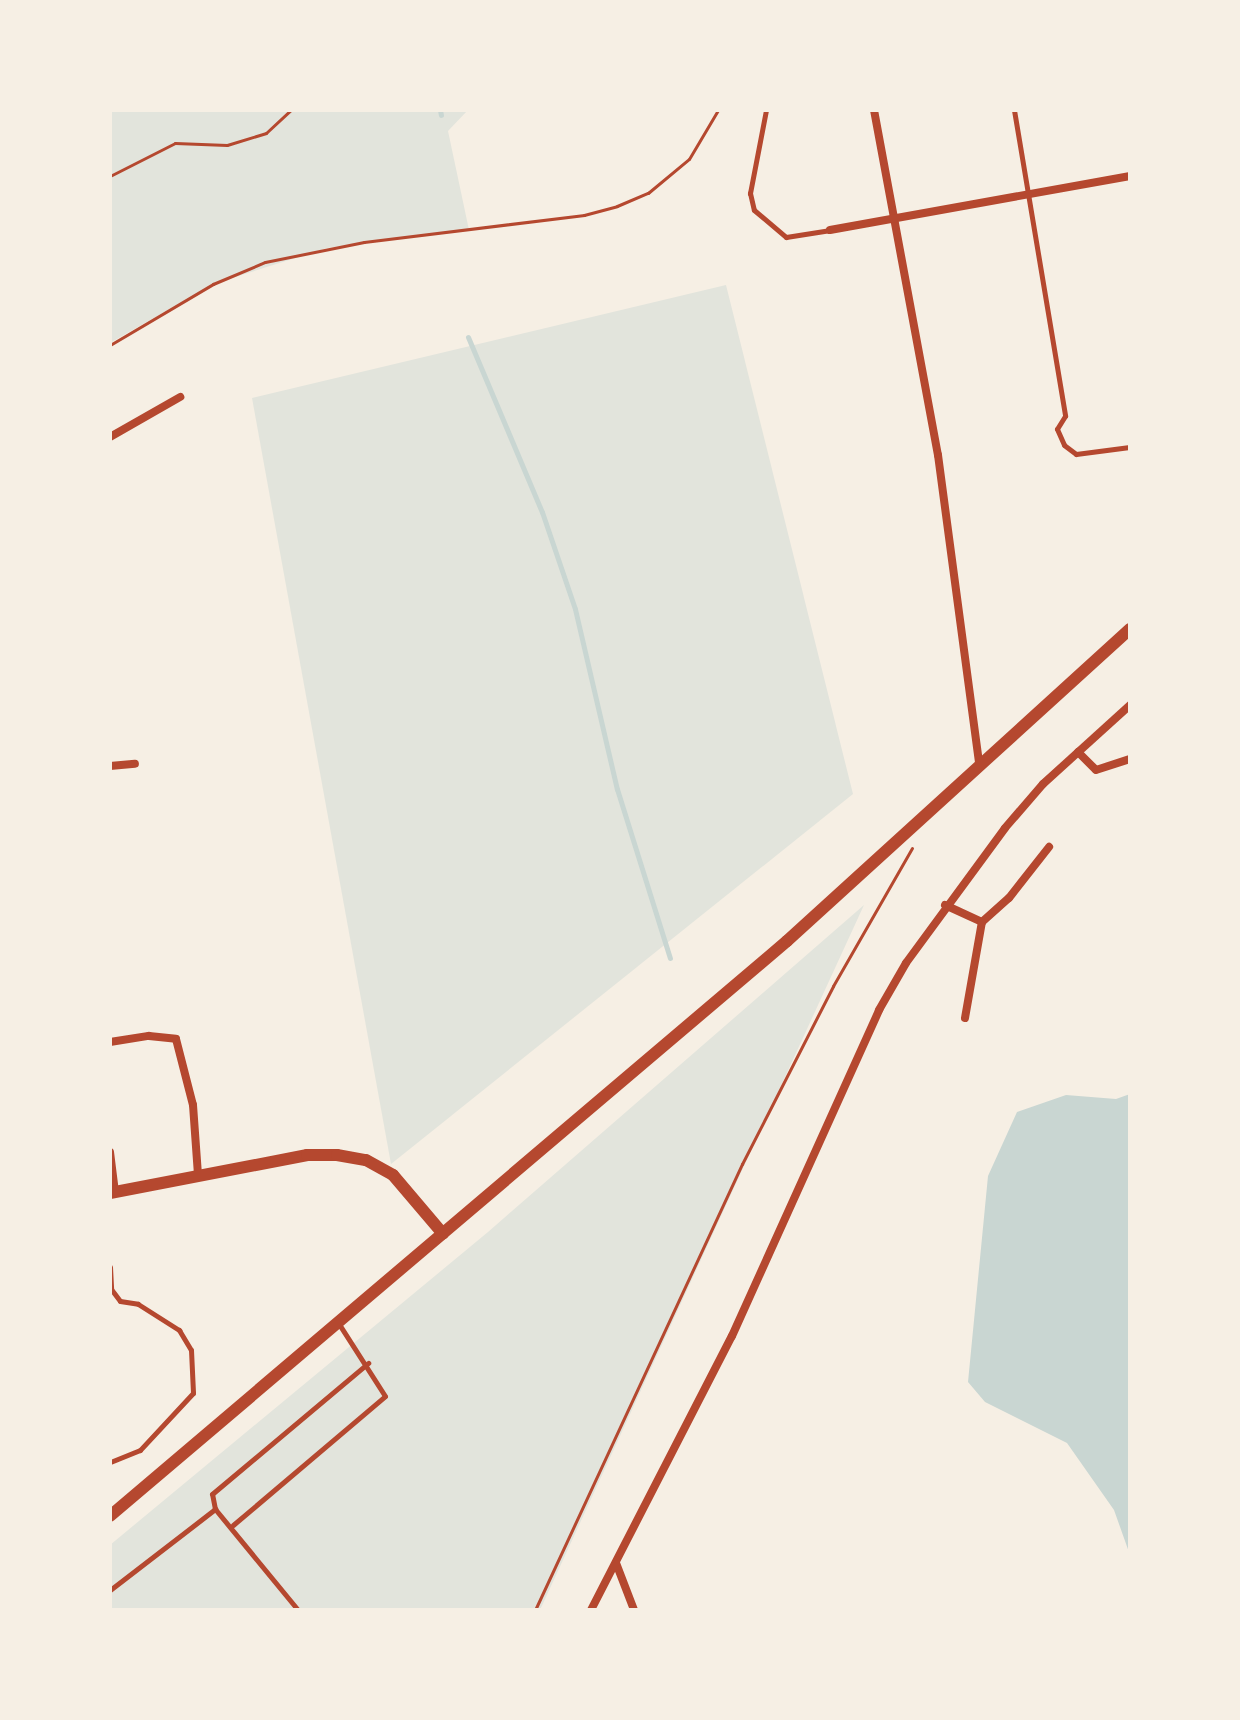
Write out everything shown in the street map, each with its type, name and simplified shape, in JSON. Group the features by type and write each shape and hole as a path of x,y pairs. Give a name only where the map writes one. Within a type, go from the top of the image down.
{"street":[{"path":"874,110 890,215 938,455 979,762"},
{"path":"830,230 890,215 1030,197 1130,176"},
{"path":"110,437 180,397"},
{"path":"110,1516 787,941 979,762 1130,629"},
{"path":"591,1610 732,1336 879,1010 945,905 1005,828 1078,752 1130,705"},
{"path":"1078,752 1096,770 1130,759"},
{"path":"110,766 135,764"},
{"path":"965,1018 982,922 1009,898 1049,847"},
{"path":"945,905 982,922"},
{"path":"110,1042 149,1036 176,1039 193,1105 198,1174"},
{"path":"110,1152 113,1192 307,1155 366,1160 393,1175 443,1234"},
{"path":"616,1563 634,1610"}],"lane":[{"path":"766,110 750,193 754,210 786,237 830,230"},
{"path":"1014,110 1065,416 1057,429 1064,445 1076,454 1130,447"},
{"path":"110,1267 110,1290 120,1301 138,1304 179,1330 191,1350 193,1393 140,1450 110,1462"},
{"path":"233,1525 385,1396 368,1363 339,1323"},
{"path":"298,1610 233,1525 215,1509 212,1494 368,1363"},
{"path":"110,1590 215,1509"},
{"path":"804,1610 828,1610"}],"path":[{"path":"110,176 175,143 227,145 266,133 291,110"},
{"path":"110,345 213,284 265,262 364,242 584,215 617,206 648,193 689,159 718,110"},
{"path":"535,1610 742,1164 833,986 914,845"}],"shaded area":[{"path":"110,110 468,110 448,131 469,230 327,248 213,284 110,343"},
{"path":"726,285 853,794 391,1164 252,398"},
{"path":"864,905 540,1610 110,1610 110,1545 488,1232"},
{"path":"1130,1094 1130,1555 1114,1510 1067,1443 985,1402 968,1382 988,1176 1017,1112 1066,1095 1116,1099"}],"waterway":[{"path":"440,110 441,115"},
{"path":"468,337 542,512 575,609 617,789 670,958"}]}
